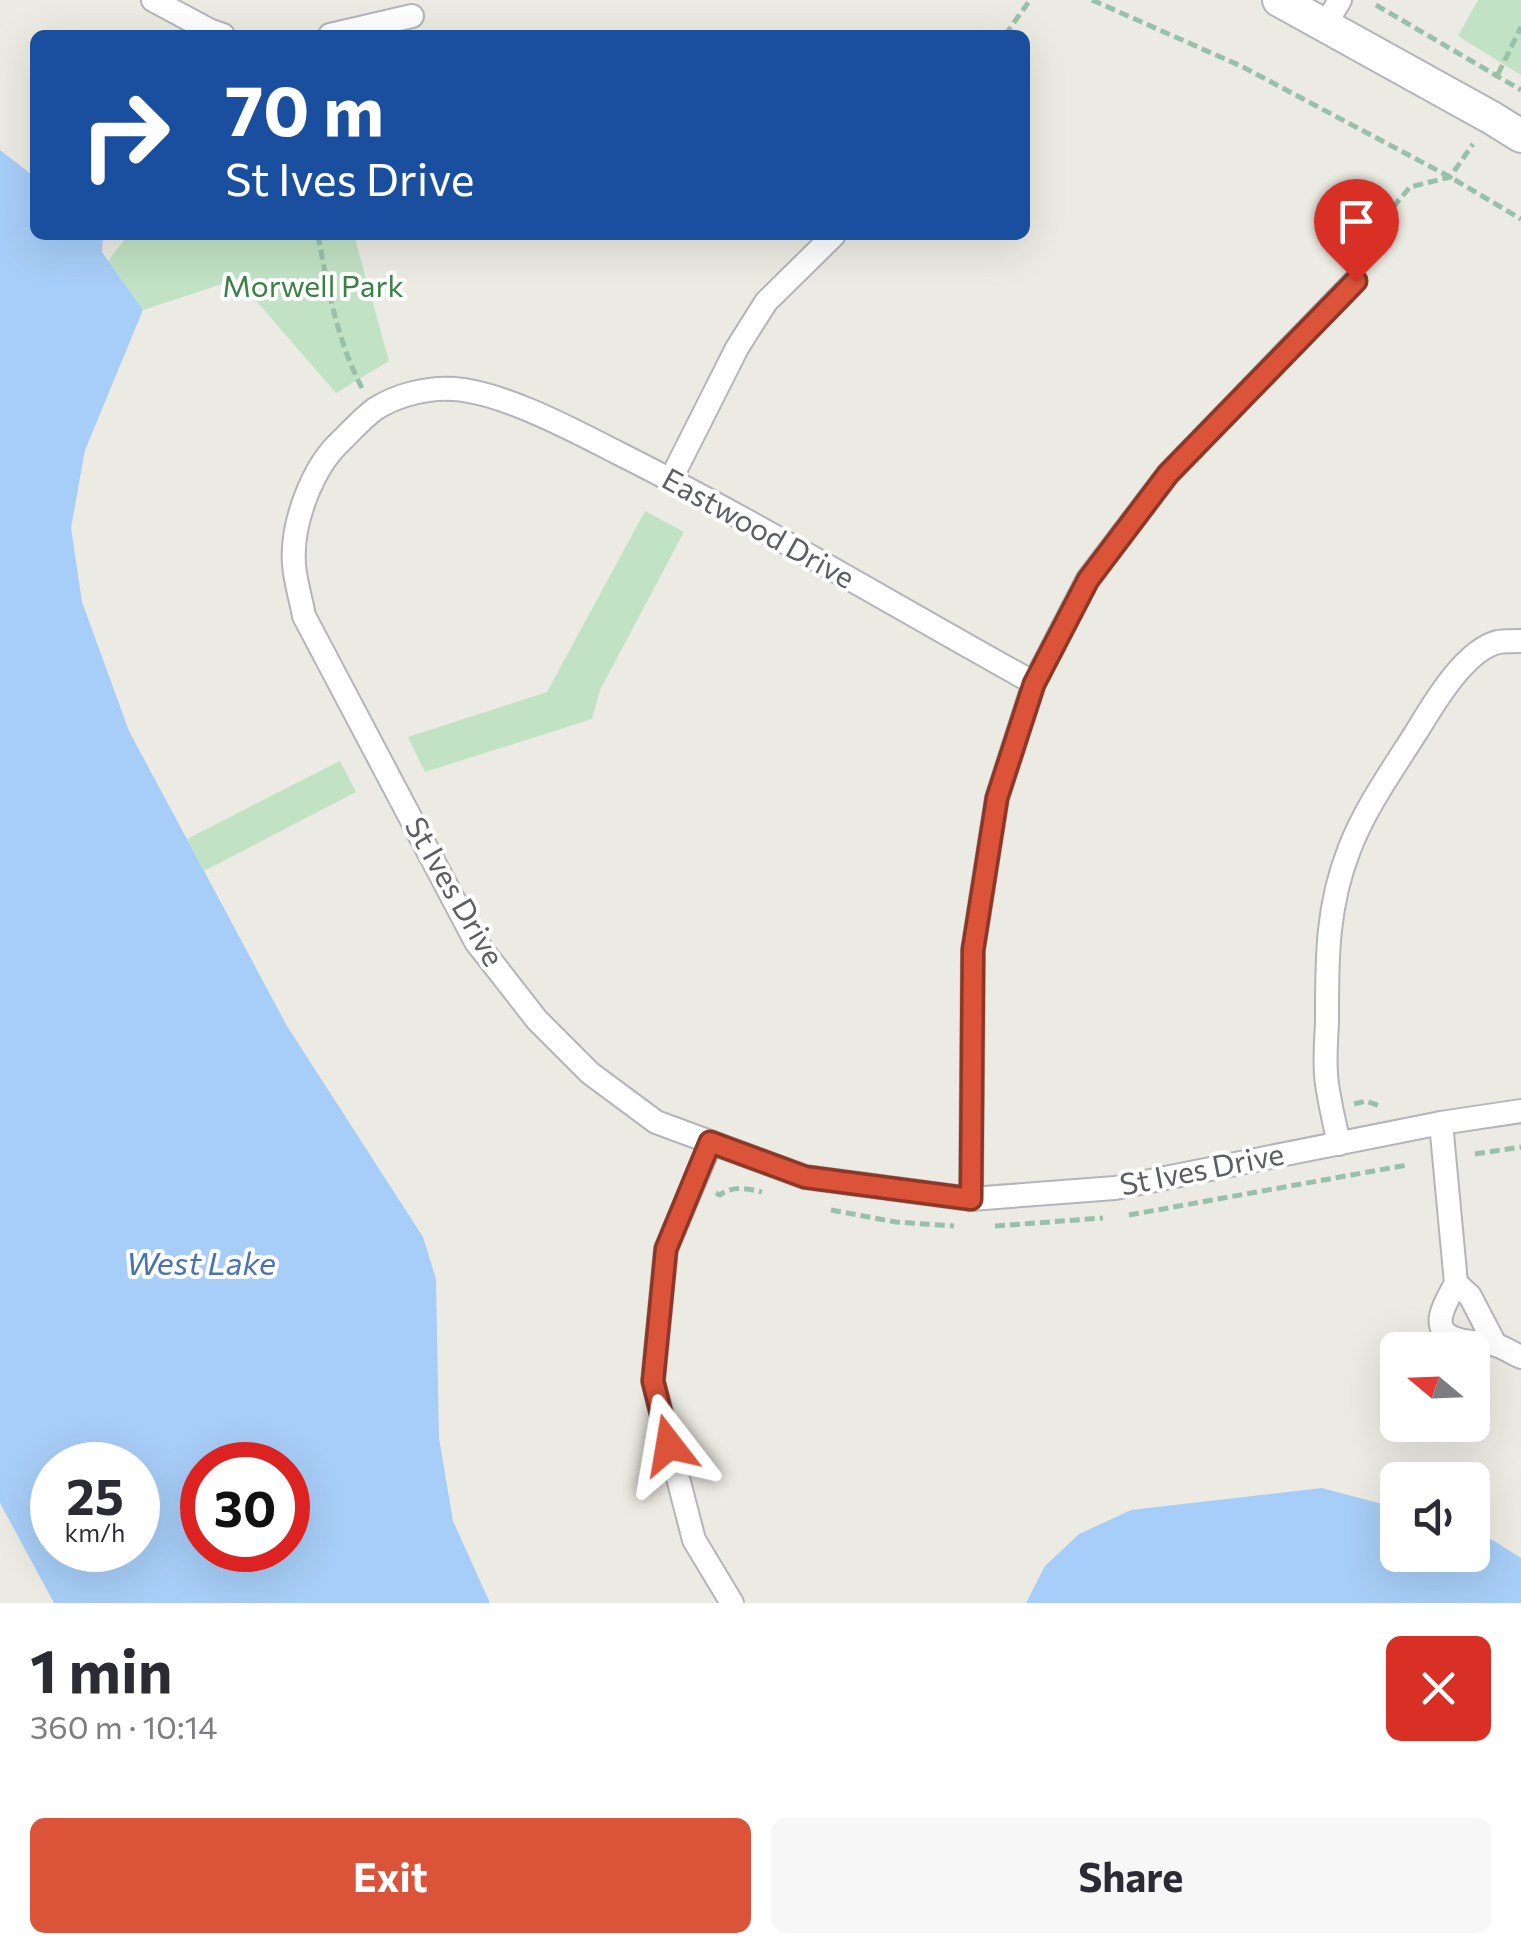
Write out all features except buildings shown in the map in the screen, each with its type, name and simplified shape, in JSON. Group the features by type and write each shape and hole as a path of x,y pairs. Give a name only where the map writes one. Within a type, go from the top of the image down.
{"street":[{"path":"154,0 209,30"},
{"path":"1278,0 1332,13 1521,136"},
{"path":"352,30 412,16"},
{"path":"672,480 738,348 766,302 829,240"},
{"path":"971,1199 973,950 997,798 1034,684 1088,580 1168,474 1356,281"},
{"name":"St Ives Drive","path":"475,392 453,388 400,397 374,410 327,454 301,506 294,562 304,616 476,942 538,1020 590,1073 656,1122 805,1177 971,1199 1115,1188 1521,1111"},
{"name":"Eastwood Drive","path":"475,392 564,427 672,480 1034,684"},
{"path":"1339,1144 1326,1081 1328,935 1335,890 1350,848 1360,825 1453,678 1484,648 1498,642 1521,641"},
{"path":"1442,1123 1456,1284 1440,1315 1441,1326 1448,1336 1495,1344 1521,1357"},
{"path":"710,1142 666,1249 653,1381 694,1540 732,1603"},
{"path":"1456,1284 1470,1296 1495,1344"}],"path":[{"path":"1008,30 1030,0"},
{"path":"1092,0 1243,67 1521,219"},
{"path":"1376,5 1521,90"},
{"path":"1498,75 1521,28"},
{"path":"1356,281 1384,218 1410,187 1450,178 1492,118"},
{"path":"319,240 336,324 353,370 374,410"},
{"path":"1475,1154 1521,1146"}],"green space":[{"path":"1478,0 1521,0 1521,75 1458,36"},
{"name":"Morwell Park","path":"124,240 355,240 389,361 336,393 237,279 143,310 108,261"},
{"path":"645,511 684,532 600,690 592,719 425,772 408,737 547,692"},
{"path":"340,761 356,792 204,871 187,839"}],"water":[{"name":"West Lake","path":"0,150 30,173 30,240 103,240 102,252 143,310 85,450 71,528 82,602 129,731 287,1026 423,1237 436,1279 439,1438 453,1521 490,1603 54,1603 37,1572 160,1572 160,1442 30,1442 30,1559 0,1503"},
{"path":"1322,1488 1380,1503 1380,1572 1490,1572 1490,1538 1521,1558 1521,1603 1026,1603 1045,1566 1079,1534 1131,1510"}],"route":[{"path":"669,1445 653,1381 666,1249 710,1142 805,1177 971,1199 973,950 997,798 1034,684 1088,580 1168,474 1356,281"}]}
